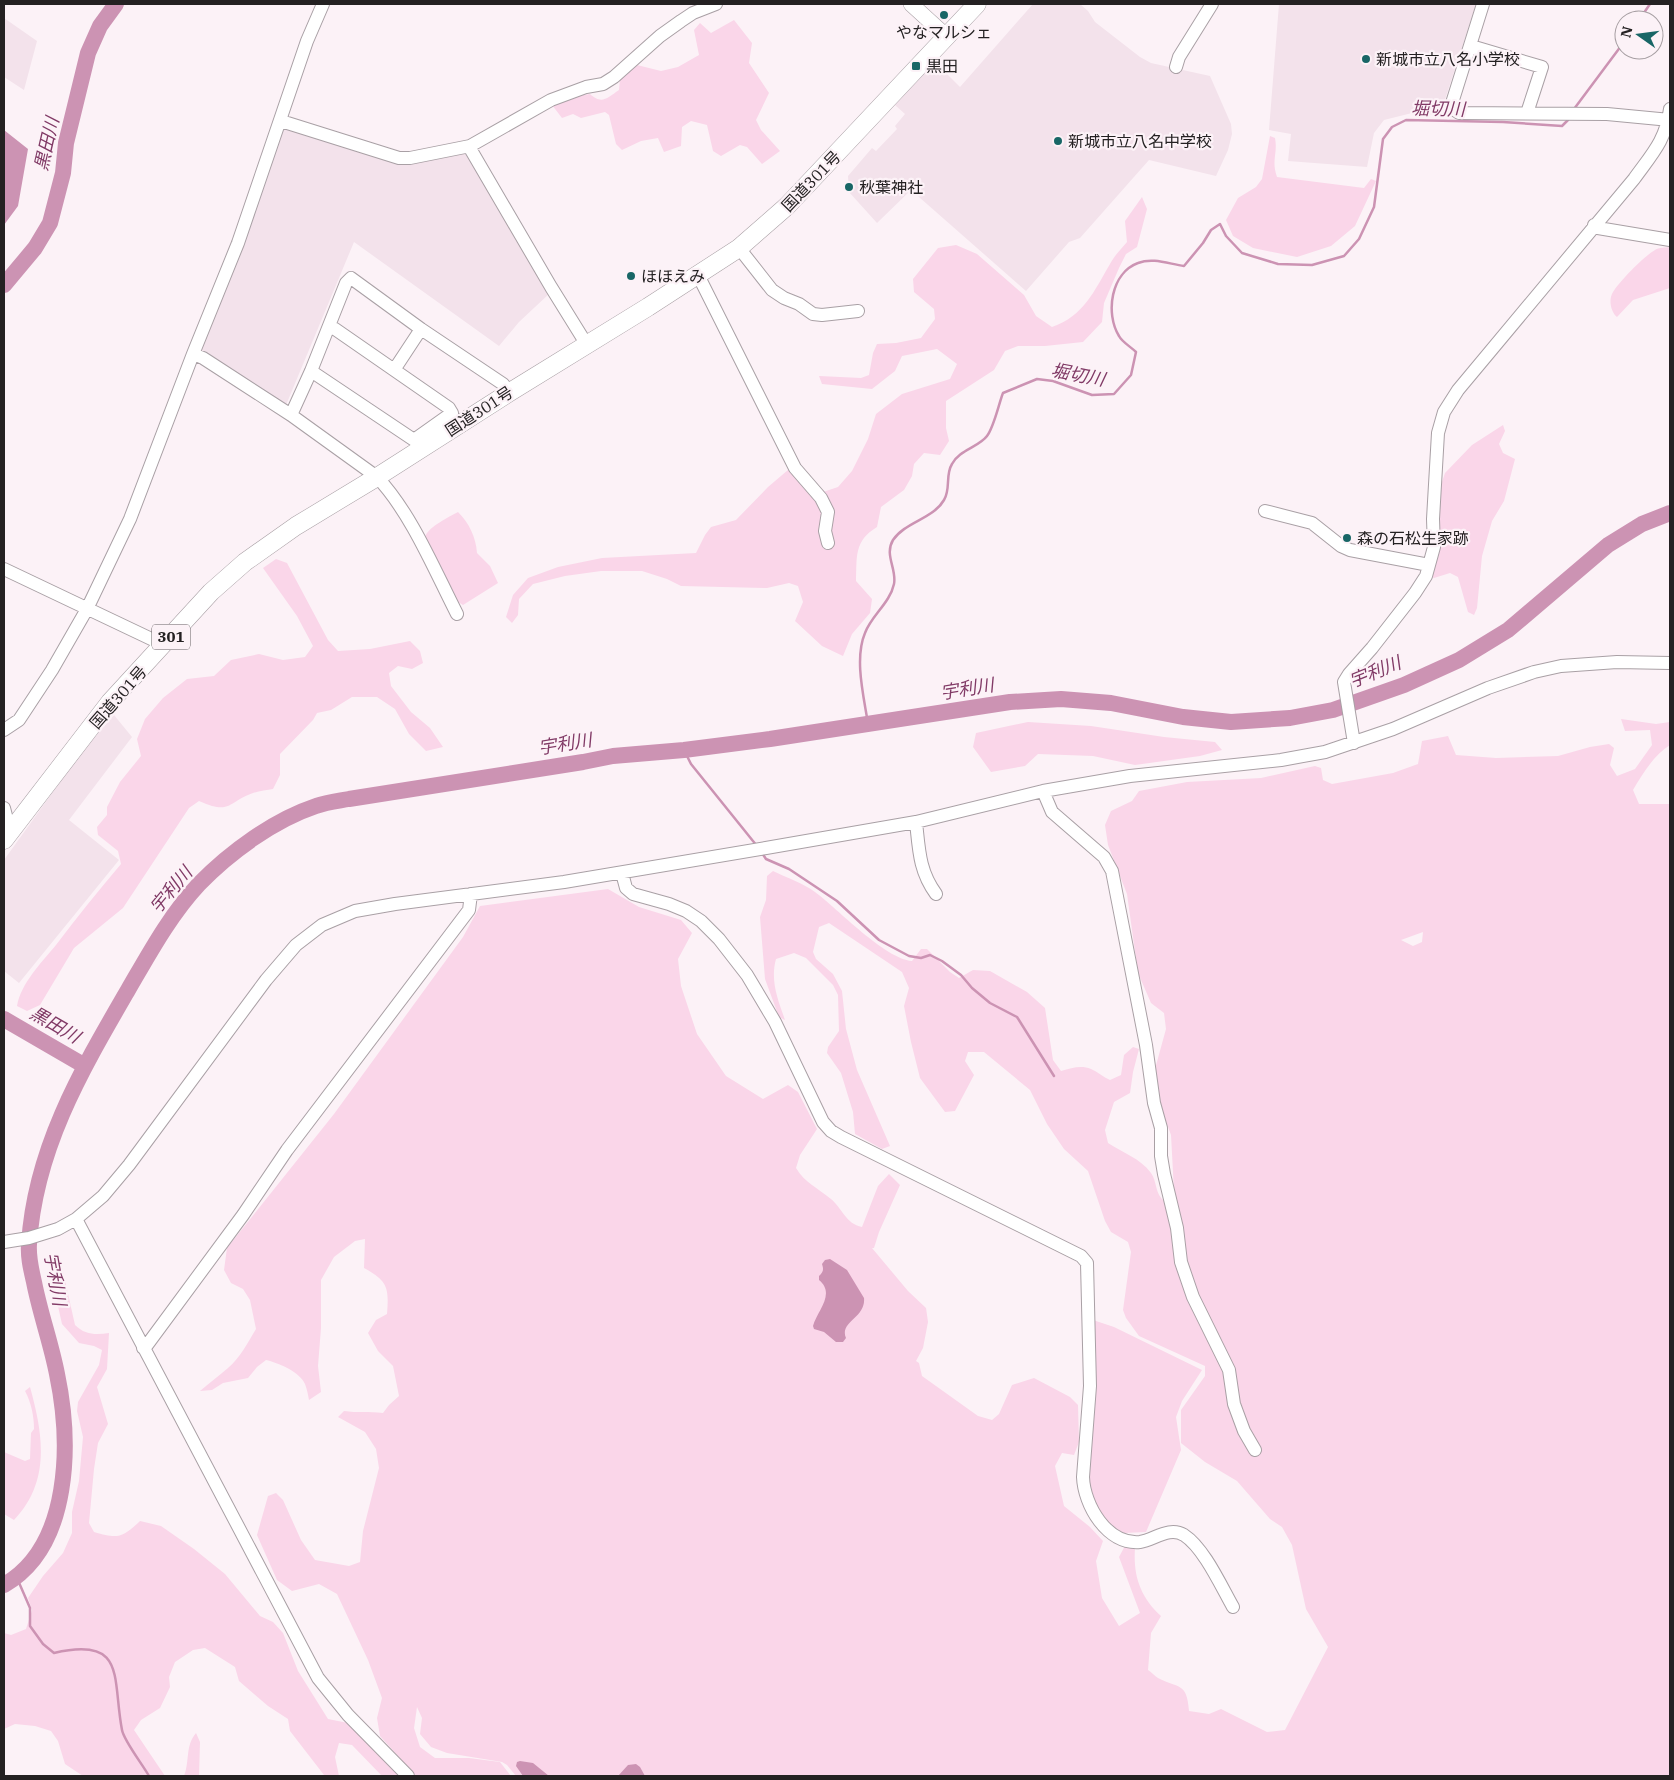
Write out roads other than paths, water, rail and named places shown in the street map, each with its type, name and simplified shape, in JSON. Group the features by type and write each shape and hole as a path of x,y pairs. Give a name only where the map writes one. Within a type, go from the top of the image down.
{"highway":[{"name":"国道301号","path":"7,836 110,702 212,592 245,562 296,526 377,477 739,248 787,206 977,4"}],"main road":[{"path":"911,4 946,36"}],"street":[{"path":"4,730 19,720 52,670 87,609 137,502 193,354 238,243 307,41 323,4"},
{"path":"281,120 399,158 410,158 470,146 551,100 586,87 603,84 614,77 660,36 681,21 693,13 716,4"},
{"path":"1176,67 1179,57 1212,4"},
{"path":"1354,743 1344,682 1415,594 1426,576 1434,547 1433,519 1438,433 1444,412 1458,390 1634,179 1665,134 1670,116 1458,113 1453,109 1452,103 1483,4"},
{"path":"1471,46 1542,67 1527,113"},
{"path":"470,146 551,287 587,345"},
{"path":"1594,225 1598,228 1670,240"},
{"path":"739,248 772,290 784,298 799,304 813,314 822,315 858,311"},
{"path":"698,275 795,468 821,498 828,512 825,531 828,542"},
{"path":"291,415 346,284 351,278 421,329 504,384 510,392"},
{"path":"311,371 414,440 452,413 449,408 335,329 329,327"},
{"path":"394,370 421,329"},
{"path":"193,354 203,358 291,415 377,477 386,487 417,535 457,614"},
{"path":"1265,511 1312,523 1341,546 1350,550 1429,565"},
{"path":"4,569 164,645"},
{"path":"6,1242 29,1238 58,1228 76,1219 103,1196 129,1165 266,980 296,945 322,925 355,911 622,873 916,822 1043,790 1130,776 1281,760 1325,752 1393,730 1488,688 1534,672 1561,666 1618,662 1670,663"},
{"path":"1043,790 1052,812 1104,856 1112,871 1146,1045 1154,1103 1161,1128 1163,1165 1177,1228 1181,1262 1193,1297 1229,1370 1234,1404 1244,1430 1255,1450"},
{"path":"4,808 7,836"},
{"path":"916,822 925,877 936,894"},
{"path":"622,873 626,888 633,894 686,911 701,920 719,939 747,975 775,1022 815,1106 831,1131 1081,1256 1087,1263 1090,1386 1083,1477 1089,1506 1109,1530 1124,1540 1142,1542 1162,1534 1173,1532 1183,1534 1202,1555 1234,1606"},
{"path":"143,1348 243,1215 293,1142 469,910 471,894"},
{"path":"76,1219 318,1678 348,1715 408,1776"}],"waterway":[{"name":"黒田川","path":"4,285 35,248 50,223 63,173 66,143 88,53 100,26 116,4"},
{"name":"堀切川","path":"1646,10 1650,4"},
{"name":"堀切川","path":"1574,109 1614,55"},
{"name":"堀切川","path":"868,724 861,678 860,654 865,633 871,621 892,591 894,573 890,551 893,540 904,529 933,512 944,500 952,464 959,455 979,443 990,432 1003,393 1037,379 1053,381 1092,395 1114,394 1131,375 1136,352 1119,336 1112,316 1113,295 1116,284 1129,268 1144,261 1161,261 1184,266 1211,230 1220,224 1226,236 1242,253 1278,264 1312,265 1344,256 1359,239 1374,207 1383,139 1392,127 1406,120 1503,122 1562,126 1568,120"},
{"name":"宇利川","path":"4,1585 26,1567 43,1545 54,1519 61,1490 64,1460 62,1401 55,1362 36,1294 29,1254 33,1209 40,1176 63,1112 78,1081 160,935 199,884 224,860 253,838 300,812 332,802 613,756 684,750 770,739 1010,702 1061,699 1111,703 1183,717 1231,722 1290,718 1333,710 1404,685 1459,660 1508,630 1608,545 1642,524 1670,513"},
{"path":"684,750 691,764 757,846"},
{"path":"762,853 766,859 789,869 837,901 879,940 909,956 921,958 930,955 942,961 961,975 972,988 990,1003 1017,1017 1054,1076"},
{"name":"黒田川","path":"4,1019 85,1066"},
{"path":"17,1578 30,1608 30,1626 43,1644 54,1653 77,1649 94,1651 105,1656 112,1666 123,1735 149,1776"}],"place":[{"name":"やなマルシェ","path":"944,15"},
{"name":"新城市立八名小学校","path":"1366,59"},
{"name":"黒田","path":"916,66"},
{"name":"新城市立八名中学校","path":"1058,141"},
{"name":"秋葉神社","path":"849,187"},
{"name":"ほほえみ","path":"631,276"},
{"name":"森の石松生家跡","path":"1347,538"}]}
